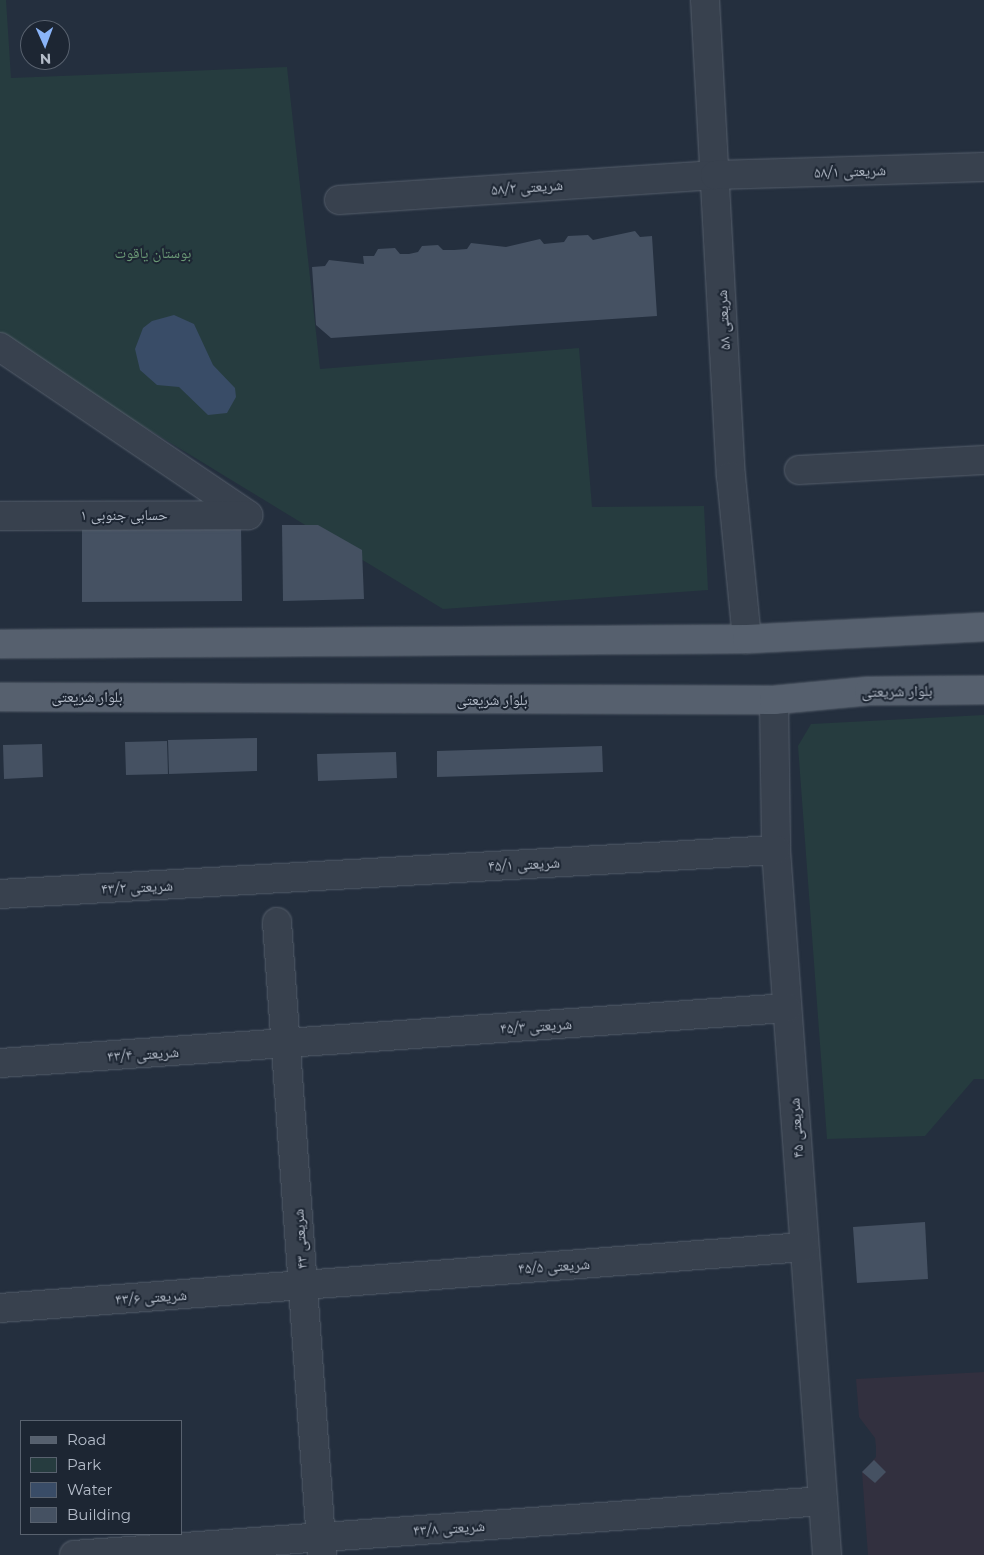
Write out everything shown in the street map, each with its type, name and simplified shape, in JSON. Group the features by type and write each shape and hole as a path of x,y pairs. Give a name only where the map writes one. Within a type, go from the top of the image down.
{"main road":[{"path":"0,644 747,639 984,627"},
{"name":"بلوار شریعتی","path":"0,697 774,700 869,691 984,690"}],"street":[{"name":"شریعتی ۵۸","path":"705,0 731,476 747,639"},
{"name":"شریعتی ۵۸/۱","path":"715,175 984,167"},
{"name":"شریعتی ۵۸/۲","path":"339,200 715,175"},
{"name":"حسابی جنوبی ۱","path":"0,347 248,515 0,516"},
{"path":"799,470 984,460"},
{"name":"شریعتی ۴۵","path":"774,700 776,850 827,1555"},
{"name":"شریعتی ۴۵/۱","path":"273,879 776,850"},
{"name":"شریعتی ۴۳/۲","path":"0,894 273,879"},
{"name":"شریعتی ۴۳","path":"277,922 322,1546"},
{"name":"شریعتی ۴۵/۳","path":"286,1044 787,1008"},
{"name":"شریعتی ۴۳/۴","path":"0,1064 286,1044"},
{"name":"شریعتی ۴۵/۵","path":"303,1285 804,1247"},
{"name":"شریعتی ۴۳/۶","path":"0,1308 303,1285"},
{"name":"شریعتی ۴۳/۸","path":"74,1555 322,1546 823,1501"}],"shaded area":[{"path":"984,1372 984,1555 868,1555 862,1472 876,1457 876,1447 875,1438 859,1417 856,1379"}],"green space":[{"name":"بوستان یاقوت","path":"0,0 6,0 11,78 287,67 320,369 579,348 592,507 704,506 708,590 443,609 0,339"},
{"path":"984,715 984,1079 974,1079 925,1136 827,1139 798,746 811,724"}],"water":[{"path":"174,315 194,324 213,365 235,388 236,397 227,413 208,415 179,387 157,385 140,370 135,349 143,328 152,321"}],"building":[{"path":"635,231 640,237 652,236 657,316 331,338 316,325 312,267 325,266 329,260 364,264 363,256 374,256 378,249 395,248 400,254 409,254 418,252 422,246 438,245 443,250 467,249 471,243 506,247 540,239 544,244 564,242 568,236 588,235 593,240"},
{"path":"241,525 242,601 82,602 82,529"},
{"path":"282,525 318,525 362,550 364,599 283,601"},
{"path":"257,738 257,771 169,774 168,740"},
{"path":"167,741 168,774 126,775 125,742"},
{"path":"42,744 43,777 4,779 3,745"},
{"path":"602,746 603,772 437,777 437,751"},
{"path":"396,752 397,778 318,781 317,754"},
{"path":"925,1222 928,1279 857,1283 853,1227"},
{"path":"874,1460 886,1472 875,1483 862,1472"}]}
